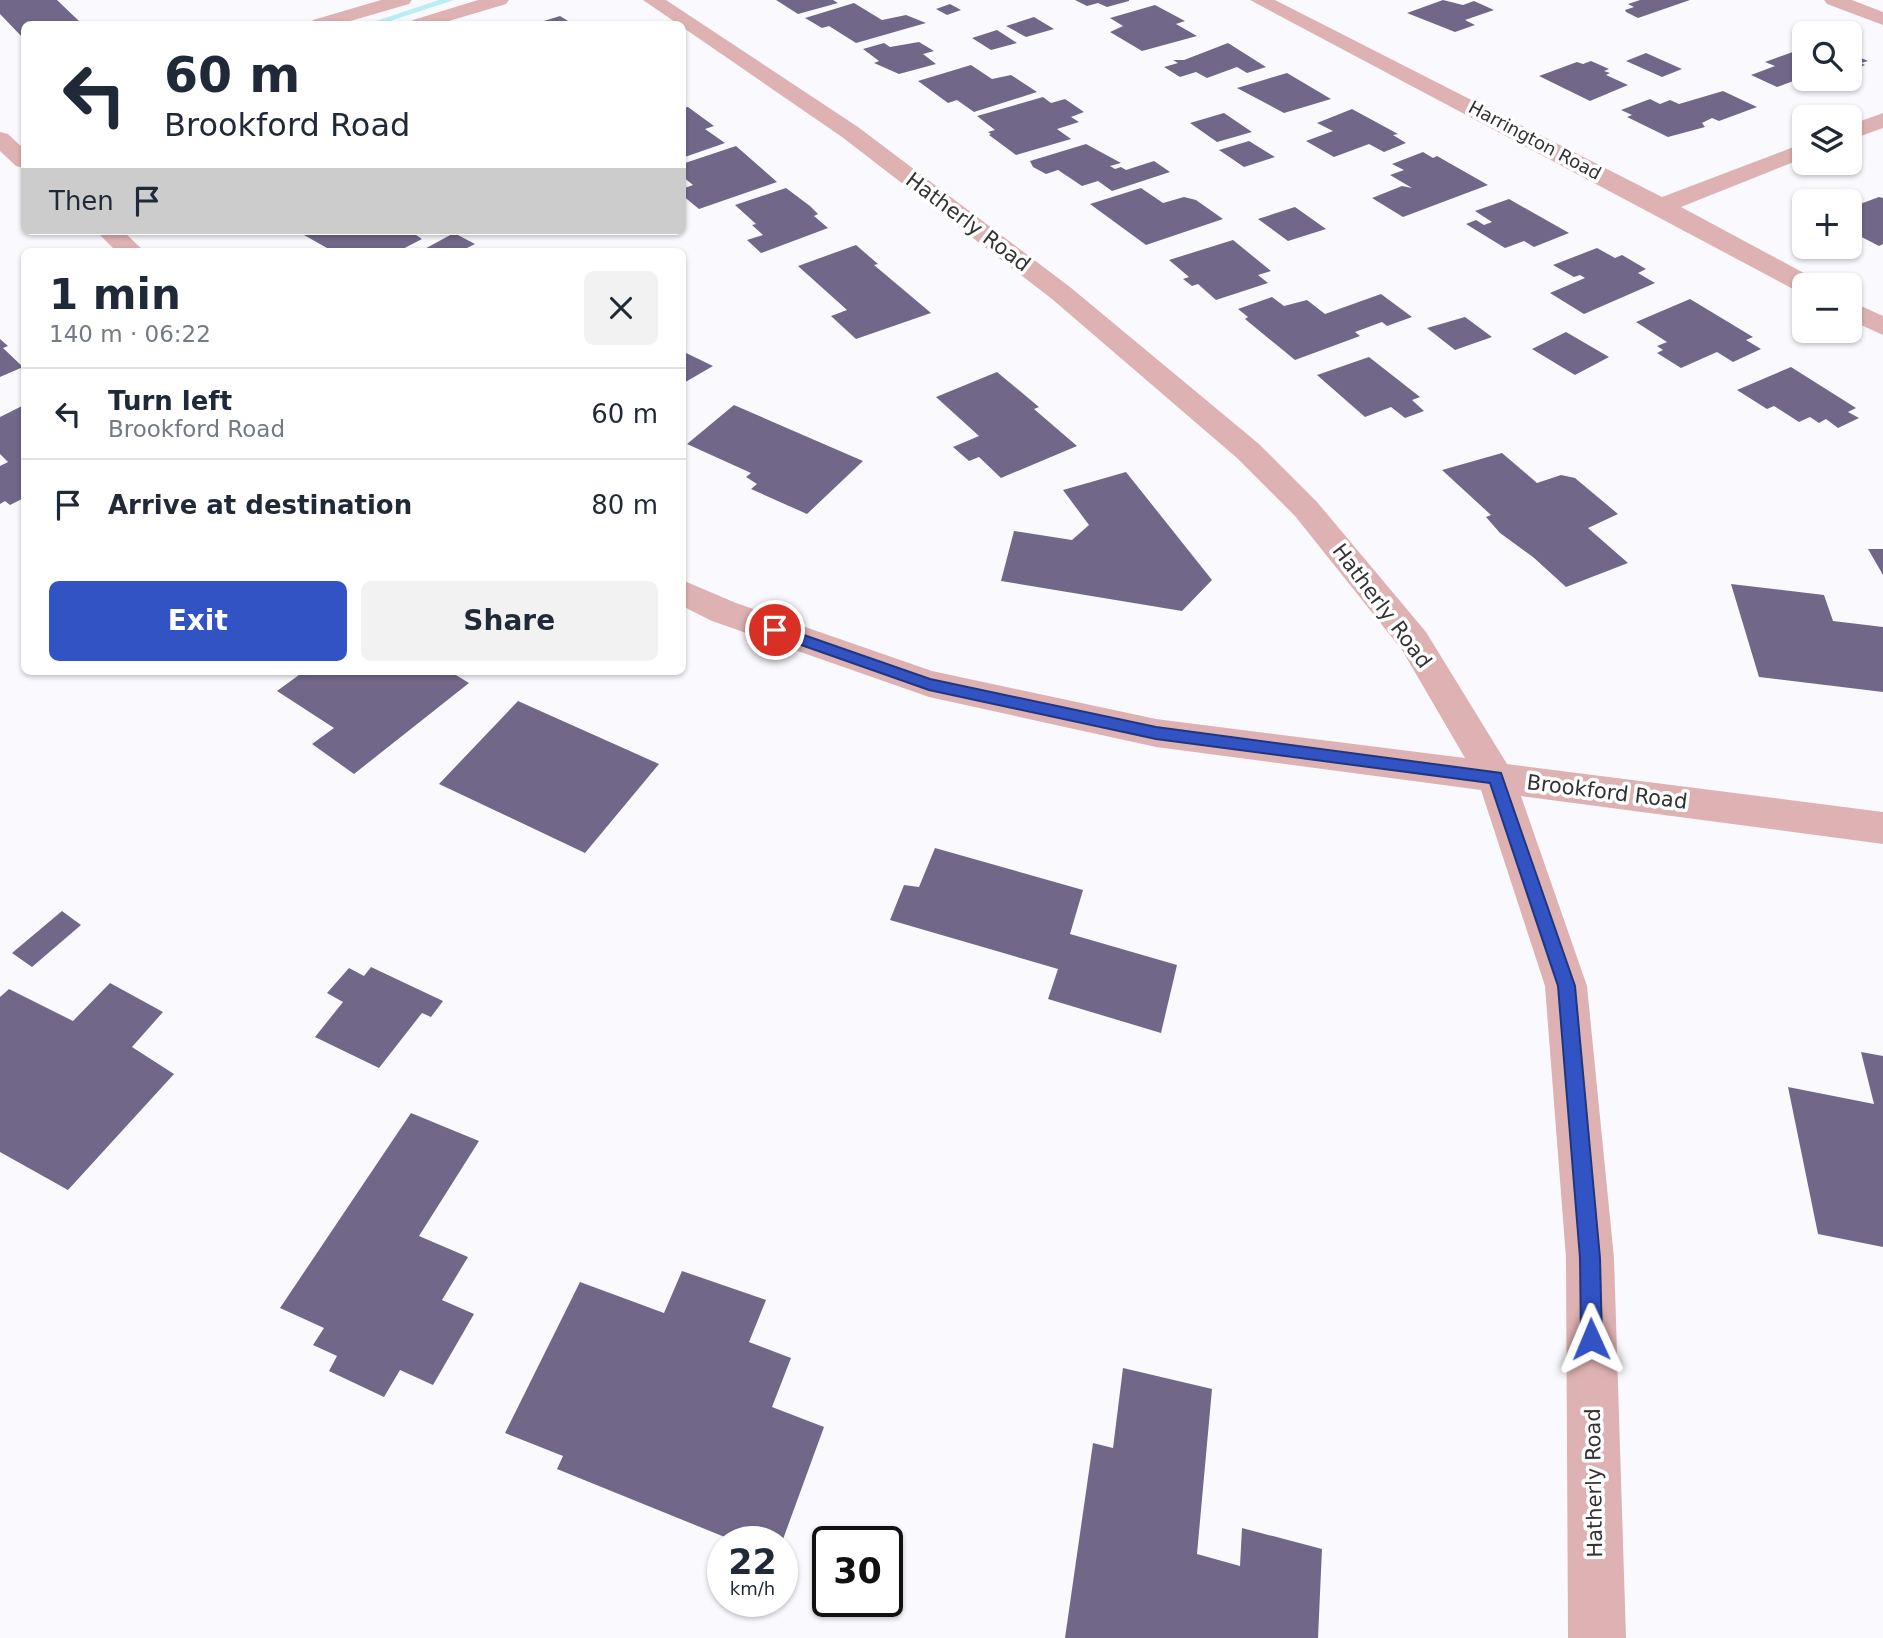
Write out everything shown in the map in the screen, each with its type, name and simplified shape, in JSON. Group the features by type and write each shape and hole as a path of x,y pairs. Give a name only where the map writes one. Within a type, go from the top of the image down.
{"street":[{"path":"330,21 402,0"},
{"path":"430,21 499,0"},
{"name":"Hatherly Road","path":"653,0 684,21"},
{"name":"Harrington Road","path":"1260,0 1661,206 1792,277"},
{"path":"1834,0 1883,19"},
{"name":"Hatherly Road","path":"686,22 850,132 1061,293 1248,451 1306,509 1414,641 1496,778 1566,986 1590,1258 1597,1638"},
{"path":"1862,128 1883,120"},
{"path":"4,132 17,160"},
{"path":"1661,206 1792,155"},
{"path":"113,235 127,248"},
{"path":"1862,316 1883,327"},
{"name":"Brookford Road","path":"686,594 724,612 929,684 1156,733 1883,828"}],"building":[{"path":"0,0 57,0 79,21 21,21 21,36 0,14"},
{"path":"776,0 833,0 838,3 798,14"},
{"path":"1075,0 1129,1 1107,7 1098,3 1087,6"},
{"path":"1443,0 1463,5 1474,1 1494,10 1465,20 1475,25 1455,32 1407,13"},
{"path":"1640,0 1690,0 1638,18 1626,12 1625,10 1634,7 1628,4"},
{"path":"854,3 882,20 906,15 926,23 856,43 829,26 822,28 805,18"},
{"path":"950,4 961,10 947,15 936,9"},
{"path":"1155,5 1185,21 1176,24 1197,36 1142,51 1110,32 1123,26 1110,18"},
{"path":"560,16 568,21 544,21"},
{"path":"1034,17 1054,29 1026,37 1006,26"},
{"path":"997,30 1017,43 991,50 972,38"},
{"path":"919,42 934,51 923,54 936,64 899,74 874,63 879,61 863,49 884,43 890,47"},
{"path":"1228,43 1266,67 1247,73 1237,67 1207,78 1196,72 1180,77 1164,67 1178,63 1173,60 1184,60"},
{"path":"1792,52 1792,81 1777,87 1751,75 1775,66 1765,62"},
{"path":"1646,53 1682,69 1662,77 1626,61"},
{"path":"1591,61 1609,69 1604,71 1610,73 1606,75 1628,85 1590,101 1539,76 1577,62 1583,64"},
{"path":"971,65 992,79 1011,75 1037,92 974,112 957,100 948,103 918,81"},
{"path":"1287,73 1331,99 1284,113 1237,88"},
{"path":"1723,91 1757,107 1719,121 1712,118 1702,123 1705,127 1668,137 1627,117 1632,115 1621,110 1650,99 1660,104 1670,100 1679,104"},
{"path":"1043,97 1051,103 1065,99 1084,112 1071,117 1079,122 1057,129 1071,139 1016,155 989,135 991,134 988,132 995,130 977,116"},
{"path":"686,107 714,126 705,129 725,143 686,157"},
{"path":"1352,109 1398,134 1393,135 1406,143 1384,152 1369,144 1334,157 1306,141 1333,131 1317,123"},
{"path":"1224,113 1252,132 1217,142 1190,123"},
{"path":"1249,141 1275,157 1244,167 1219,150"},
{"path":"1086,144 1121,163 1110,166 1115,169 1121,167 1126,170 1154,161 1170,172 1112,191 1098,181 1082,186 1058,170 1046,174 1033,167 1030,161"},
{"path":"736,146 777,182 699,209 686,198 686,188 693,185 686,179 686,163"},
{"path":"1423,152 1433,158 1437,156 1488,185 1403,217 1372,198 1402,186 1412,188 1390,175 1404,170 1392,164"},
{"path":"786,188 810,206 818,214 814,216 828,228 761,253 747,240 763,235 752,225 756,224 735,205"},
{"path":"1141,188 1163,203 1184,197 1196,200 1223,219 1146,245 1090,204"},
{"path":"1883,198 1883,244 1879,246 1862,237 1862,203"},
{"path":"1509,199 1569,233 1534,247 1524,241 1505,248 1466,224 1476,220 1484,225 1492,222 1475,211"},
{"path":"1295,207 1326,229 1288,241 1258,219"},
{"path":"304,235 416,235 422,239 405,248 327,248"},
{"path":"450,235 458,235 475,244 467,248 426,248"},
{"path":"1233,240 1271,271 1258,275 1268,283 1216,300 1198,284 1192,286 1183,279 1189,277 1169,260"},
{"path":"856,245 878,264 874,265 931,313 856,339 831,316 847,310 798,266"},
{"path":"1597,248 1615,258 1622,255 1646,269 1638,273 1655,283 1584,314 1550,293 1585,278 1580,275 1574,277 1553,265"},
{"path":"1381,294 1412,317 1387,326 1382,322 1355,332 1360,336 1295,360 1245,319 1248,317 1238,309 1272,297 1284,306 1307,300 1325,314"},
{"path":"1690,299 1753,337 1746,340 1761,349 1733,362 1717,352 1681,368 1657,353 1663,350 1657,346 1667,342 1636,322"},
{"path":"1465,317 1492,337 1455,350 1427,328"},
{"path":"1566,332 1609,357 1575,375 1532,349"},
{"path":"0,339 8,346 3,348 21,368 0,377"},
{"path":"686,353 713,366 686,382"},
{"path":"1369,357 1420,397 1412,400 1424,411 1405,418 1391,407 1365,417 1317,375"},
{"path":"1791,367 1856,408 1848,412 1859,418 1838,428 1826,419 1819,423 1810,417 1799,422 1774,406 1767,409 1737,390"},
{"path":"997,372 1039,407 1034,409 1077,446 1001,478 979,457 969,461 953,447 979,436 936,397"},
{"path":"734,405 863,461 807,514 751,489 757,484 746,477 751,473 687,444"},
{"path":"21,406 21,500 10,505 5,501 0,504 0,466 8,462 0,454 0,417"},
{"path":"1502,453 1537,483 1561,475 1575,478 1618,514 1588,528 1628,563 1566,587 1533,557 1500,533 1486,517 1491,515 1442,470"},
{"path":"1126,472 1212,580 1182,611 1001,581 1014,531 1072,540 1089,525 1063,490"},
{"path":"1868,549 1883,549 1883,575"},
{"path":"1731,584 1824,595 1833,621 1883,627 1883,692 1759,677"},
{"path":"299,675 456,675 469,683 354,774 312,744 334,728 277,691"},
{"path":"518,701 659,764 585,853 439,784"},
{"path":"935,848 1083,890 1070,934 1177,965 1161,1033 1048,999 1058,969 890,920 904,885 919,887"},
{"path":"62,911 81,925 32,967 12,953"},
{"path":"371,967 443,1001 431,1017 422,1013 379,1068 315,1037 343,1002 327,993 349,968 364,976"},
{"path":"110,983 163,1012 132,1047 174,1074 68,1190 0,1152 0,997 9,989 73,1021"},
{"path":"1861,1052 1883,1056 1883,1247 1818,1234 1788,1087 1874,1104"},
{"path":"411,1113 479,1141 419,1236 468,1257 442,1300 474,1314 433,1385 400,1370 384,1397 329,1371 337,1356 313,1345 324,1328 280,1308"},
{"path":"682,1271 766,1300 749,1342 791,1358 772,1407 824,1427 788,1526 707,1526 707,1530 557,1469 563,1456 505,1433 580,1282 664,1313"},
{"path":"1123,1368 1212,1389 1197,1554 1240,1566 1242,1528 1322,1549 1318,1638 1065,1638 1093,1443 1113,1448"}],"waterway":[{"path":"382,21 449,0"}],"route":[{"path":"775,630 929,684 1156,733 1496,778 1566,986 1590,1258 1591,1339"}]}
